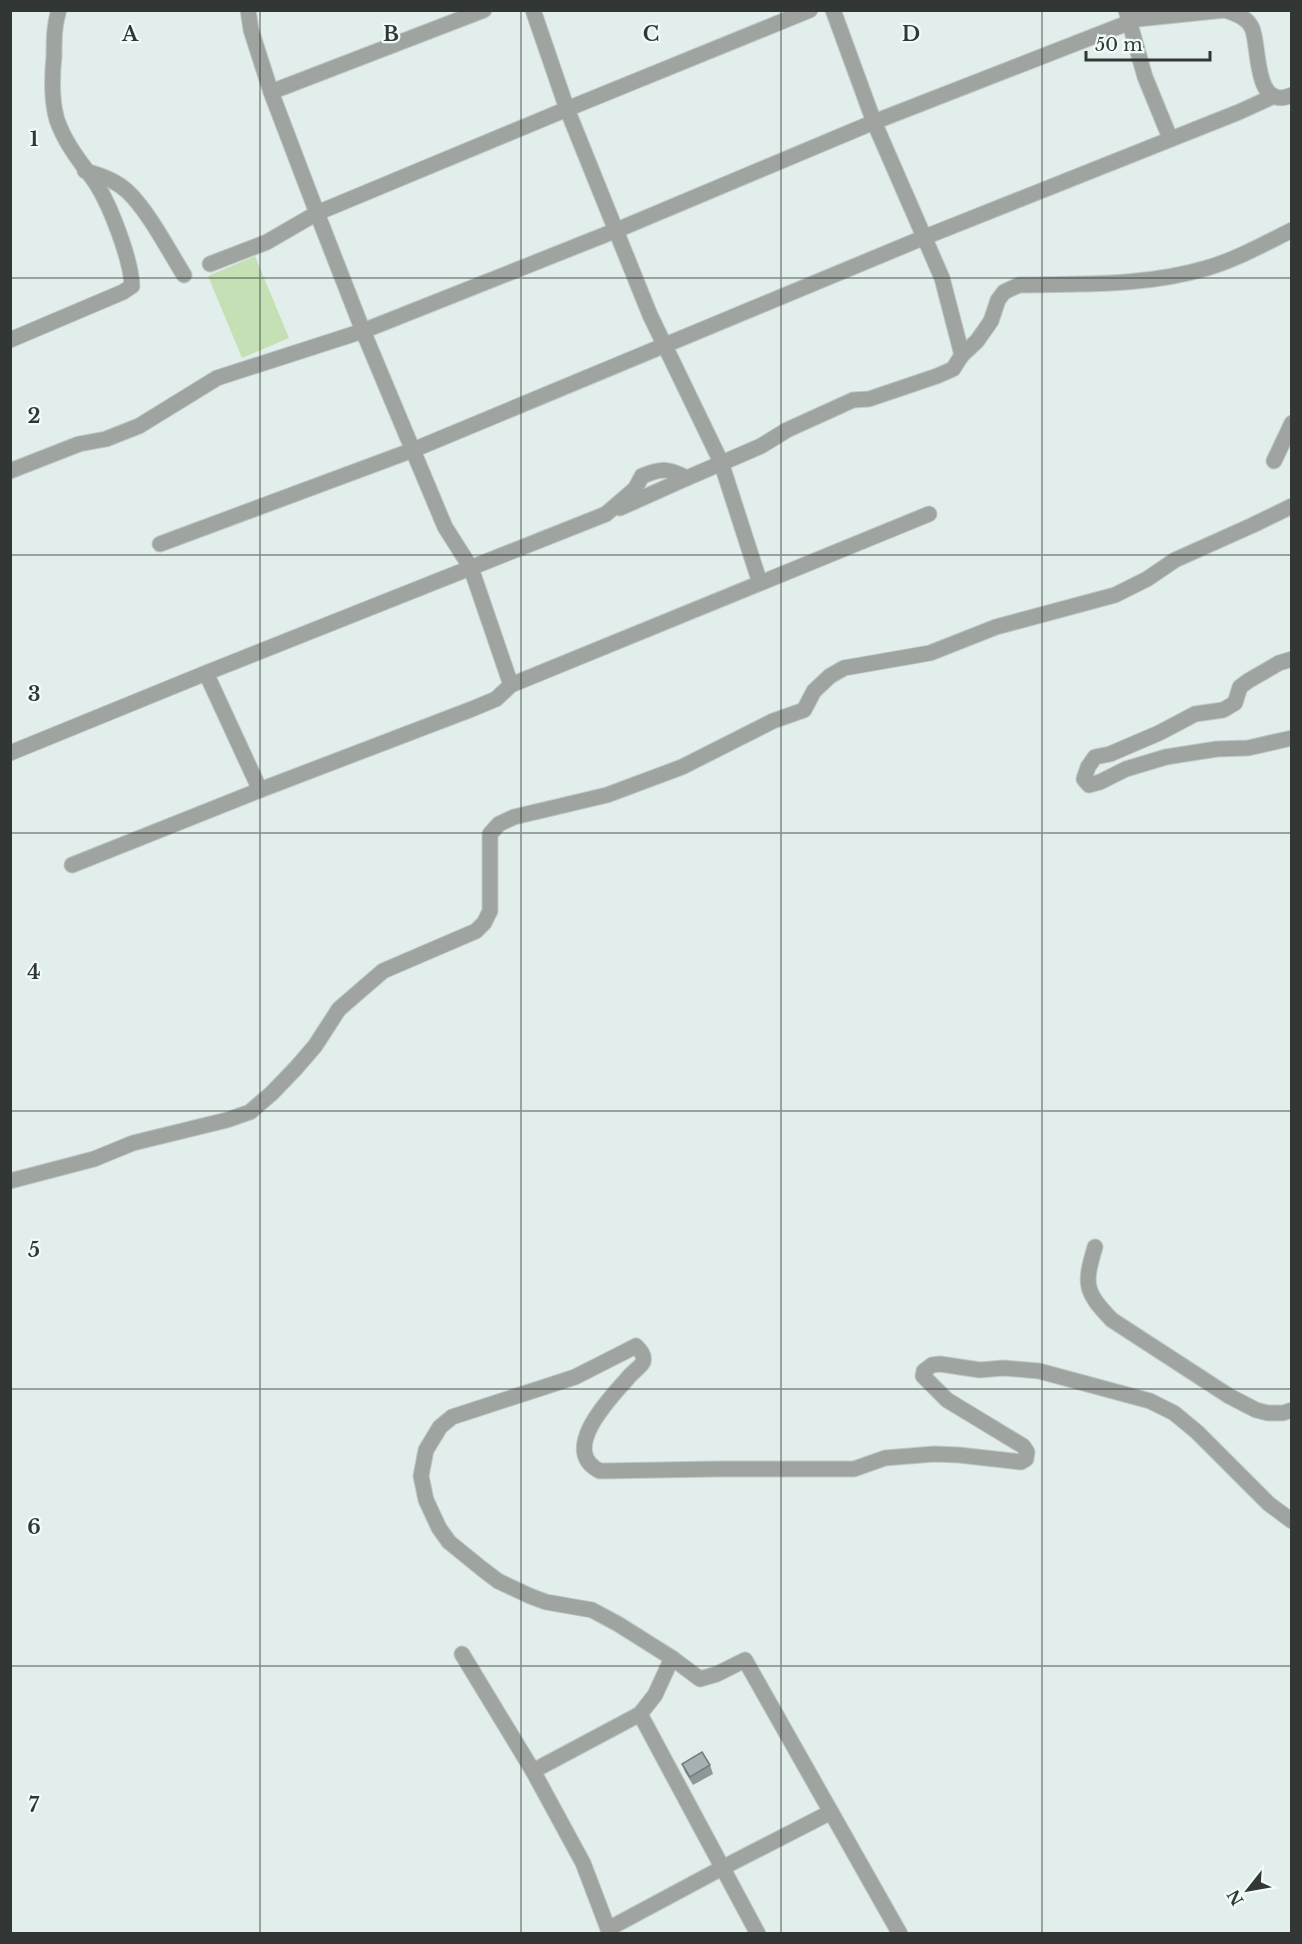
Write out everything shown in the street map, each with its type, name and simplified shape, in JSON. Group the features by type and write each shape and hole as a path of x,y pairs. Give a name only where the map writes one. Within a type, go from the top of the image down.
{"street":[{"path":"10,340 123,292 132,286 132,276 114,220 93,179 70,148 57,120 53,68 55,25 59,10"},
{"path":"248,10 251,30 272,92 317,213 363,331 445,526 471,568 511,685"},
{"path":"272,92 484,10"},
{"path":"532,10 567,109 650,315 721,462 760,583"},
{"path":"210,264 267,242 317,213 810,10"},
{"path":"833,10 874,122 942,278 962,355"},
{"path":"10,471 79,444 106,439 139,426 217,378 363,331 617,230 1128,16 1138,19 1225,10 1241,15 1249,22 1253,30 1257,66 1267,91 1274,96 1286,98 1292,95"},
{"path":"1128,16 1145,77 1170,138"},
{"path":"160,544 413,450 925,237 1274,96"},
{"path":"86,171 106,177 132,196 184,275"},
{"path":"10,753 606,514 760,446 788,430 854,400 869,399 953,369 991,321 998,300 1004,292 1019,285 1147,281 1179,275 1234,259 1292,230"},
{"path":"1274,461 1292,423"},
{"path":"606,514 635,489 642,476 660,468 674,471 687,478"},
{"path":"10,1181 94,1159 133,1143 227,1120 250,1112 296,1068 315,1046 339,1010 383,971 476,931 484,923 490,911 490,834 499,824 514,817 607,795 682,767 773,721 804,710 814,691 830,676 844,668 930,653 996,627 1115,595 1147,579 1175,560 1292,506"},
{"path":"72,865 260,790 472,710 496,699 511,685 929,514"},
{"path":"1292,659 1279,663 1248,681 1240,687 1234,703 1223,710 1195,714 1141,741 1110,754 1095,757 1084,779 1089,785 1126,769 1166,757 1217,749 1248,748 1292,738"},
{"path":"206,673 260,790"},
{"path":"1095,1247 1087,1284 1099,1306 1112,1320 1229,1396 1256,1410 1268,1413 1283,1413 1292,1410"},
{"path":"900,1934 745,1660 717,1674 700,1679 672,1658 592,1610 546,1602 498,1581 449,1542 432,1515 421,1476 426,1450 440,1427 452,1417 575,1377 636,1346 644,1359 642,1364 628,1376 596,1415 588,1431 584,1451 592,1467 600,1471 854,1469 885,1458 934,1454 1022,1462 1027,1452 1023,1446 947,1400 923,1376 924,1371 932,1365 940,1364 980,1370 1003,1368 1039,1371 1118,1391 1150,1401 1174,1413 1197,1432 1269,1504 1292,1521"},
{"path":"462,1654 533,1771 583,1863 609,1931 722,1868 831,1812"},
{"path":"533,1771 640,1714 655,1695 672,1658"},
{"path":"640,1714 758,1934"}],"green space":[{"path":"255,256 289,338 242,358 208,276"}],"building":[{"path":"702,1752 710,1765 690,1777 682,1764"}]}
